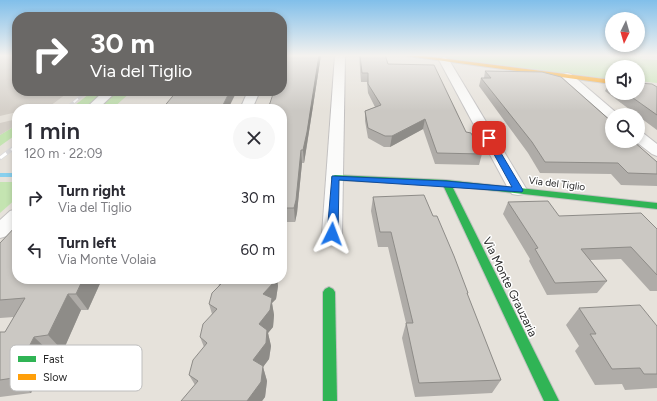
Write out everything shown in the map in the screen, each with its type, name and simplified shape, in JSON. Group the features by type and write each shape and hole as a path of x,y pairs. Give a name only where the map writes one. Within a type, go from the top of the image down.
{"street":[{"path":"332,234 339,74"},
{"path":"452,74 518,190"},
{"path":"549,74 605,81"},
{"path":"567,76 606,108"},
{"path":"97,104 105,96"},
{"path":"645,142 657,151"},
{"name":"Via del Tiglio","path":"335,178 446,184 518,190 654,208"},
{"name":"Via Monte Grauzaria","path":"446,184 552,401"},
{"path":"0,231 12,219"},
{"path":"329,292 330,401"}],"green space":[{"path":"571,74 605,74 605,78"},
{"path":"645,74 657,74 657,83 645,82"},
{"path":"87,96 99,96 89,104 76,104"},
{"path":"112,96 126,96 118,104 104,104"},
{"path":"12,128 12,138 0,146 0,135"},
{"path":"0,182 12,182 12,202 0,213"}],"shaded area":[{"path":"0,74 12,74 12,96 63,96 53,104 12,104 12,113 0,116"},
{"path":"12,120 12,128 0,135 0,123"}],"building":[{"path":"287,74 316,74 307,132 303,150 301,150 294,208 287,208 287,104 270,104 272,96 287,96"},
{"path":"368,74 438,74 466,132 471,133 482,154 437,153 425,119 392,136 385,136 368,128 365,111 381,105 368,84"},
{"path":"487,74 549,74 561,77 605,116 605,148 641,148 657,162 657,174 628,173 618,163 545,162 532,142 481,78 491,78"},
{"path":"645,84 652,84 657,87 657,115 636,100 645,100"},
{"path":"173,96 228,96 224,104 166,104"},
{"path":"424,195 433,216 437,216 454,256 501,380 419,383 406,323 413,323 391,232 380,232 373,197"},
{"path":"548,201 559,216 641,213 657,229 657,275 631,247 581,249 607,281 555,283 535,249 538,248 508,202"},
{"path":"12,230 12,284 81,284 76,294 68,294 48,335 34,337 30,345 10,345 10,378 0,380 0,332 5,332 25,298 0,300 0,243"},
{"path":"221,284 272,284 263,294 272,298 270,310 259,324 267,330 266,343 253,360 263,366 261,382 247,401 181,401 198,381 189,375 193,360 207,343 200,337 203,324 217,309 209,304 212,293"},
{"path":"640,305 657,326 657,374 644,374 640,368 612,369 590,334 596,334 579,308"}],"waterway":[{"path":"0,175 12,175"}],"railway":[{"path":"71,104 82,96"},
{"path":"0,158 12,149"}],"traffic: fast":[{"path":"335,178 446,183 657,206"},
{"path":"446,183 552,401"},
{"path":"329,292 330,401"}],"traffic: slow":[{"path":"548,74 605,81"}],"route":[{"path":"332,234 335,178 446,184 518,190 489,138"}]}
